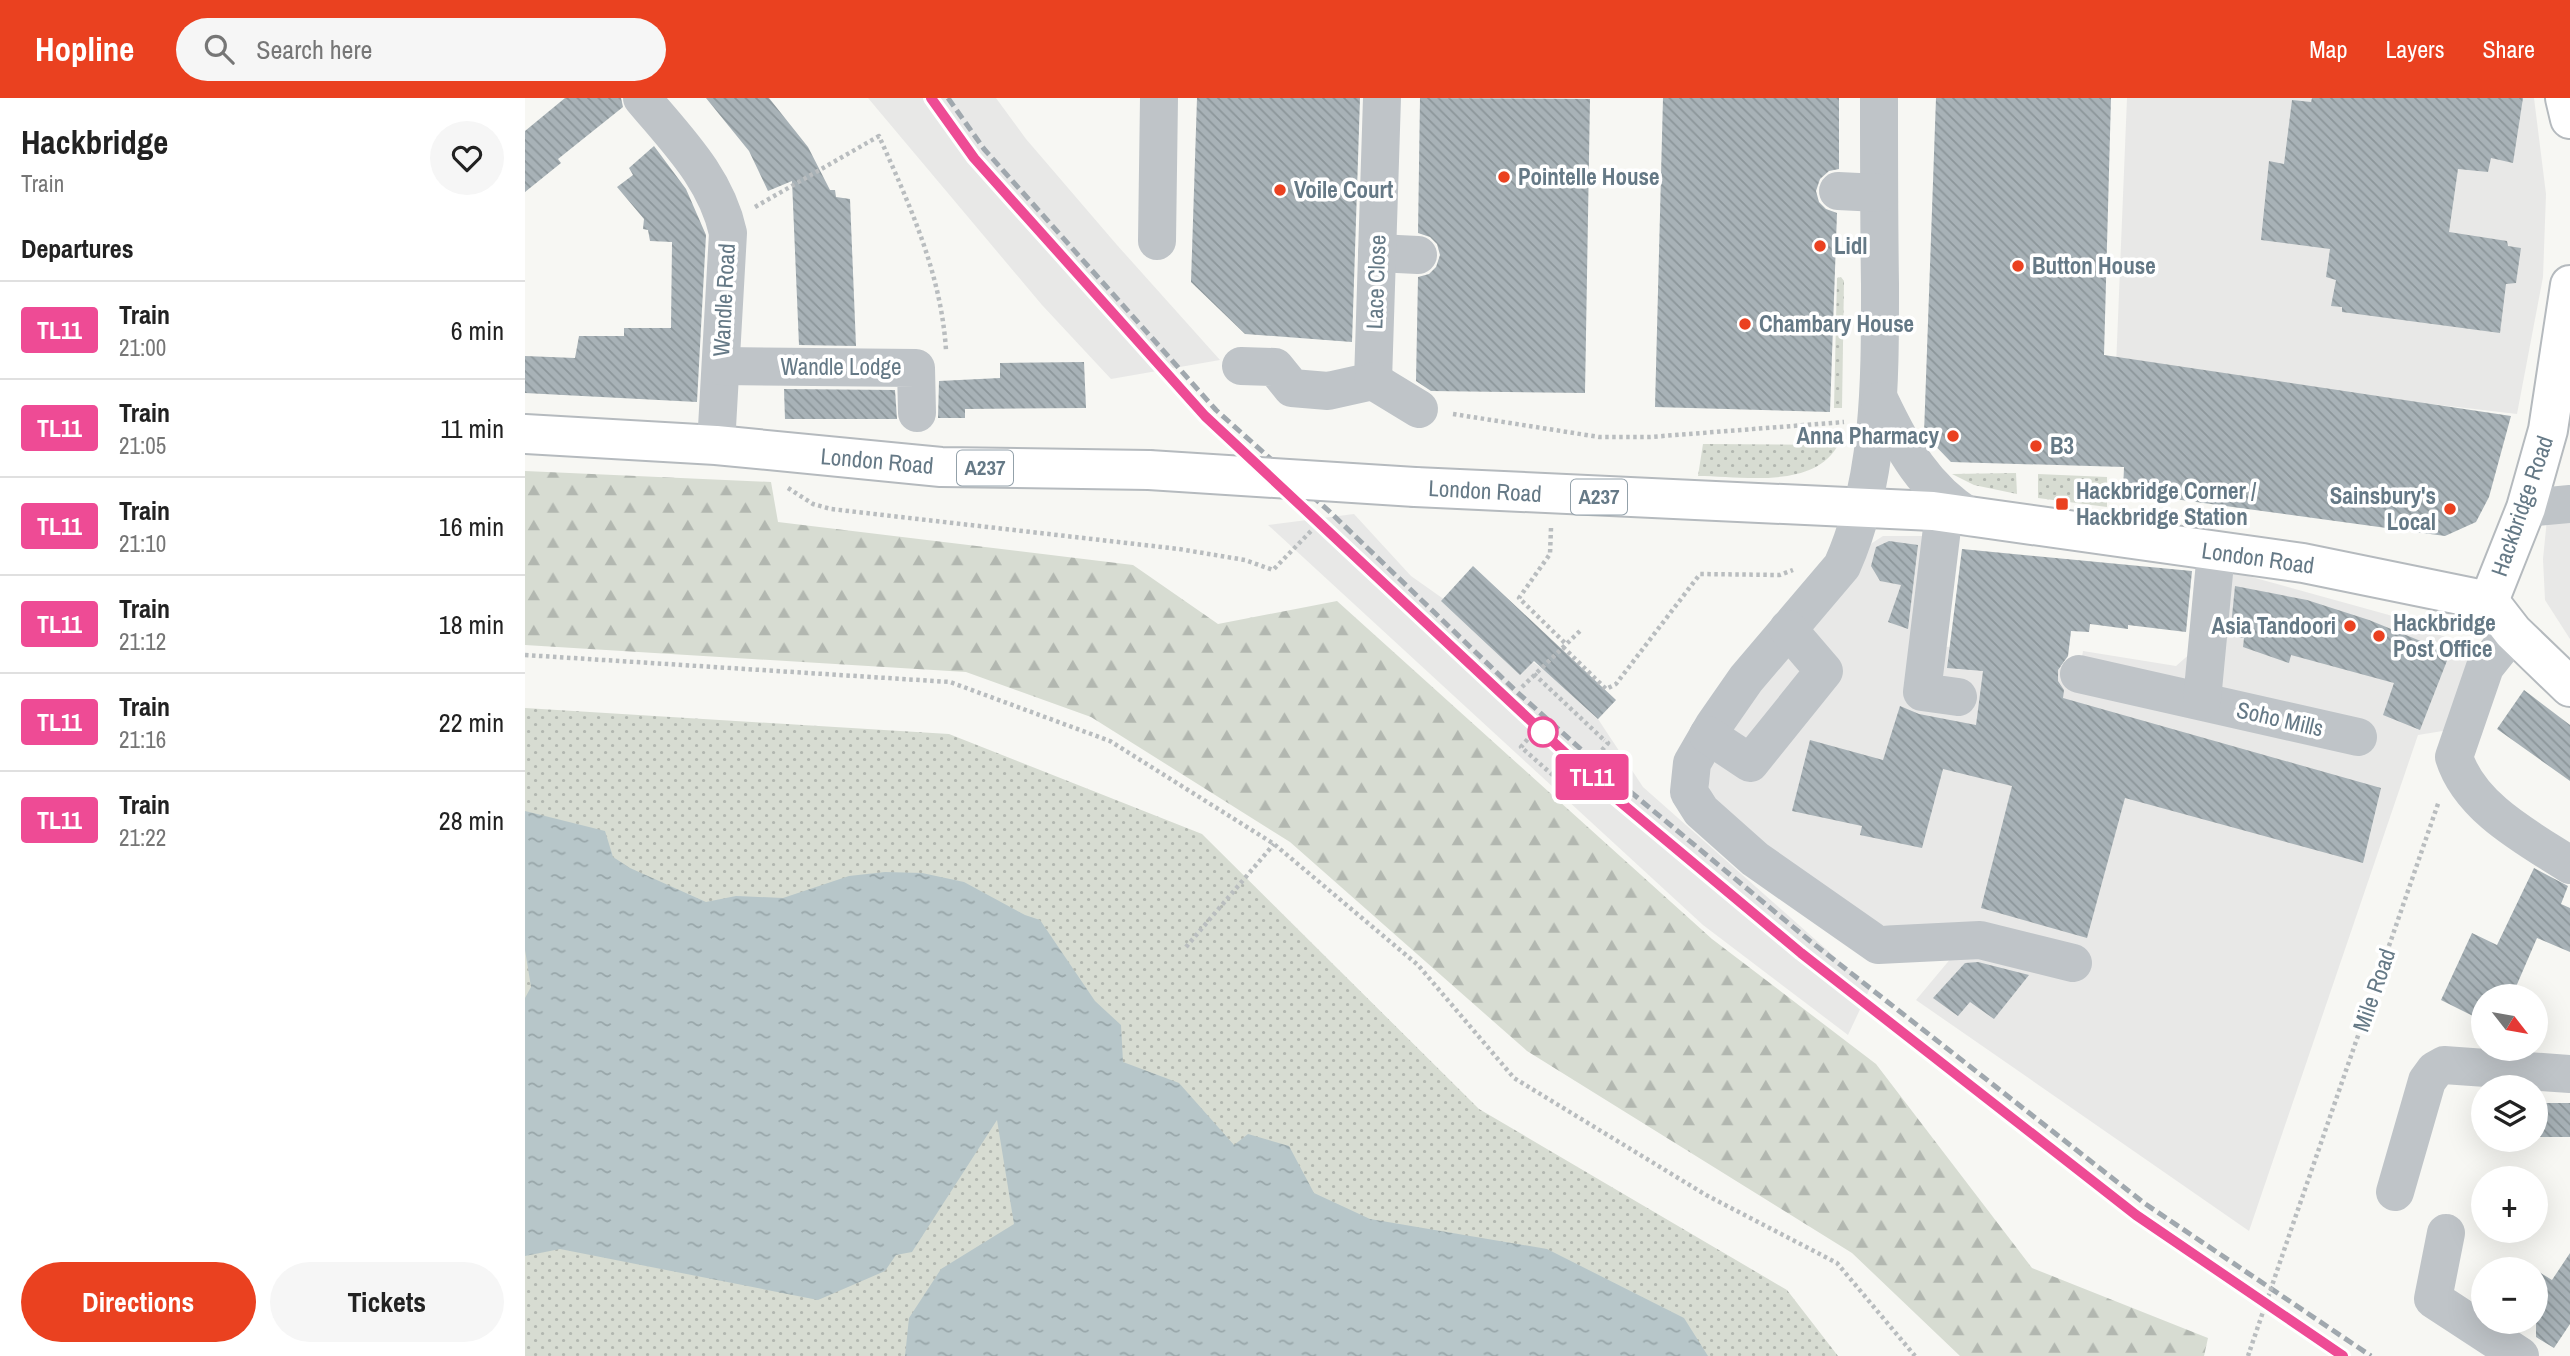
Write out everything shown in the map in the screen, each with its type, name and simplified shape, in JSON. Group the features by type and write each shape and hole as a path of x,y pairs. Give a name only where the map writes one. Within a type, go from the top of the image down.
{"main road":[{"path":"2565,98 2570,119"},
{"name":"Hackbridge Road","path":"2489,601 2526,508 2548,430 2570,285"},
{"name":"London Road","path":"525,434 716,445 941,467 1149,470 1753,504 1862,506 1957,514 2303,563 2489,601"},
{"path":"2489,601 2514,632 2570,687"}],"street":[{"name":"Wandle Road","path":"642,98 702,170 725,217 728,233 716,445"},
{"path":"1157,242 1159,98"},
{"name":"Lace Close","path":"1373,381 1382,98"},
{"path":"1879,98 1878,410 1862,506 1842,566 1745,679 1707,734 1692,763 1689,792 1702,811 1755,859 1878,945 1980,940 2073,963"},
{"path":"1838,191 1879,193"},
{"path":"1377,253 1418,255"},
{"name":"Wandle Lodge","path":"721,366 916,368 917,413"},
{"path":"1241,366 1275,367 1292,388 1328,390 1373,381 1419,409"},
{"path":"1878,410 1913,466 1957,514 1921,692 1958,697"},
{"path":"2526,508 2570,504"},
{"path":"2201,701 2216,552"},
{"path":"1707,734 1750,763 1824,671 1788,629"},
{"path":"2514,632 2486,667 2454,757 2459,771 2485,804 2516,830 2570,865"},
{"name":"Soho Mills","path":"2079,674 2358,737"},
{"path":"2395,1192 2427,1081 2435,1070 2444,1065 2570,1074"},
{"path":"2446,1233 2433,1299 2520,1356"}],"path":[{"path":"725,217 762,204 879,136 921,230 943,312 946,355"},
{"path":"1419,409 1599,437 1650,437 1878,410"},
{"path":"782,484 804,499 831,509 1179,549 1245,560 1273,570 1312,530"},
{"path":"1551,520 1550,554 1519,598 1606,689 1616,684 1700,574 1780,575 1802,567"},
{"path":"1522,687 1582,629"},
{"path":"525,655 950,682 1110,741 1274,844 1417,965 1514,1078 1706,1195 1837,1263 1915,1356"},
{"path":"1532,734 1521,747 1569,789 1608,743 1534,674"},
{"name":"Mile Road","path":"2249,1353 2454,757"},
{"path":"1186,947 1274,844"}],"shaded area":[{"path":"868,98 996,98 1026,139 1220,360 1111,379 1042,305"},
{"path":"2127,98 2534,98 2546,194 2543,277 2517,414 2116,367"},
{"path":"1354,514 1411,576 1544,670 1563,652 1616,700 1598,719 1643,787 1870,988 1848,1035 1703,925 1268,525"},
{"path":"2570,516 2570,639 2545,600 2543,559 2547,519"},
{"path":"1883,536 1939,536 1925,643 2080,669 2083,651 2176,666 2201,644 2219,568 2389,615 2471,647 2455,729 2418,735 2249,1231 1916,1000 1952,957 1935,932 1845,920 1718,810 1709,787 1705,765 1863,549"}],"green space":[{"path":"1841,277 1844,281 1842,408 1834,408 1837,278"},
{"path":"1703,444 1838,445 1827,459 1812,469 1794,475 1755,478 1698,476"},
{"path":"525,471 771,482 778,522 1133,565 1218,624 1337,601 1712,939 1876,1064 2032,1268 2208,1338 2204,1356 1960,1356 1852,1253 1527,1051 1290,842 1091,717 966,672 525,645"},
{"path":"2016,473 2017,494 1974,485 1952,474"},
{"path":"2038,474 2107,477 2107,507 2038,498"},
{"path":"525,708 949,734 1202,834 1479,1109 1787,1290 1838,1356 525,1356"}],"water":[{"path":"525,811 605,831 613,857 630,868 706,902 736,896 783,898 849,876 885,872 922,873 964,882 1025,915 1040,920 1095,1001 1121,1025 1123,1062 1179,1083 1234,1145 1248,1134 1289,1146 1314,1193 1370,1219 1547,1249 1684,1318 1708,1356 905,1356 909,1318 941,1269 1014,1224 997,1120 912,1252 896,1255 885,1271 818,1300 560,1249 525,1256 525,998 531,987 525,950"}],"building":[{"path":"565,98 621,98 623,107 558,159 561,163 525,192 525,131"},
{"path":"706,98 769,98 808,147 830,190 835,190 836,197 850,199 856,346 799,345 792,181 768,191 749,151"},
{"name":"Voile Court","path":"1197,98 1360,98 1352,342 1245,334 1191,282"},
{"name":"Pointelle House","path":"1420,98 1590,99 1585,393 1431,391 1416,381 1418,277 1429,274 1436,267 1440,255 1437,244 1430,237 1418,233"},
{"name":"Chambary House","path":"1663,98 1839,98 1839,169 1829,171 1820,179 1816,191 1819,202 1826,209 1837,213 1830,412 1655,407"},
{"path":"1936,98 2111,98 2104,355 2511,416 2489,497 2476,522 2445,536 2123,492 2124,467 1951,462 1924,434"},
{"path":"2312,98 2523,98 2513,163 2491,158 2488,172 2458,169 2449,232 2507,241 2508,246 2521,248 2516,283 2506,284 2500,333 2342,312 2342,307 2331,306 2336,280 2326,277 2330,249 2261,240 2269,161 2284,164 2292,100 2311,102"},
{"path":"654,146 686,189 706,235 697,402 525,393 525,356 575,358 579,336 624,336 624,328 671,328 672,242 650,241 648,230 643,229 644,219 617,187 633,175 629,168"},
{"path":"1084,362 1086,408 965,409 965,418 938,418 939,381 1000,378 1000,363"},
{"path":"784,389 895,390 897,419 785,419"},
{"path":"1889,541 1918,545 1908,629 1888,622 1901,585 1880,581 1871,566 1876,547"},
{"path":"1962,549 2192,571 2186,632 2128,625 2128,629 2090,624 2089,632 2071,631 2068,656 2058,670 2058,681 2064,690 2063,698 2381,788 2363,863 2125,798 2087,938 1981,908 2012,786 1943,769 1922,848 1860,835 1862,826 1792,811 1810,740 1883,760 1900,706 1919,714 1976,725 1983,671 1947,668"},
{"path":"1473,566 1616,700 1598,719 1534,661 1520,675 1441,601"},
{"path":"2235,586 2307,600 2369,620 2450,653 2420,730 2383,715 2394,683 2291,655 2289,663 2243,647 2244,638 2230,636"},
{"path":"2524,690 2570,725 2570,781 2497,729"},
{"path":"2534,868 2568,886 2561,904 2570,908 2570,952 2537,938 2517,984 2471,984 2471,1015 2441,1000 2472,933 2497,945"},
{"path":"1978,962 2029,975 1994,1019 1970,1002 1958,1016 1933,998 1965,963"},
{"path":"2548,1103 2570,1103 2570,1137 2548,1137"},
{"path":"2570,1253 2570,1324 2554,1348 2536,1337 2536,1334 2548,1334 2548,1278 2552,1280"}],"railway":[{"path":"931,98 974,158 1205,416 1594,780 1801,953 2136,1215 2343,1356"},
{"path":"948,98 984,149 1216,410 1330,512 1517,692 1603,769 1810,941 2144,1203 2371,1356"}],"train":[{"name":"TL11","path":"931,98 974,158 1205,416 1594,780 1801,953 2136,1215 2343,1356"}],"place":[{"name":"Pointelle House","path":"1504,177"},
{"name":"Voile Court","path":"1280,190"},
{"name":"Lidl","path":"1820,246"},
{"name":"Button House","path":"2018,266"},
{"name":"Chambary House","path":"1745,324"},
{"name":"Anna Pharmacy","path":"1953,436"},
{"name":"B3","path":"2036,446"},
{"name":"Hackbridge Corner / Hackbridge Station","path":"2062,504"},
{"name":"Sainsbury's Local","path":"2450,509"},
{"name":"Asia Tandoori","path":"2350,626"},
{"name":"Hackbridge Post Office","path":"2379,636"}]}
